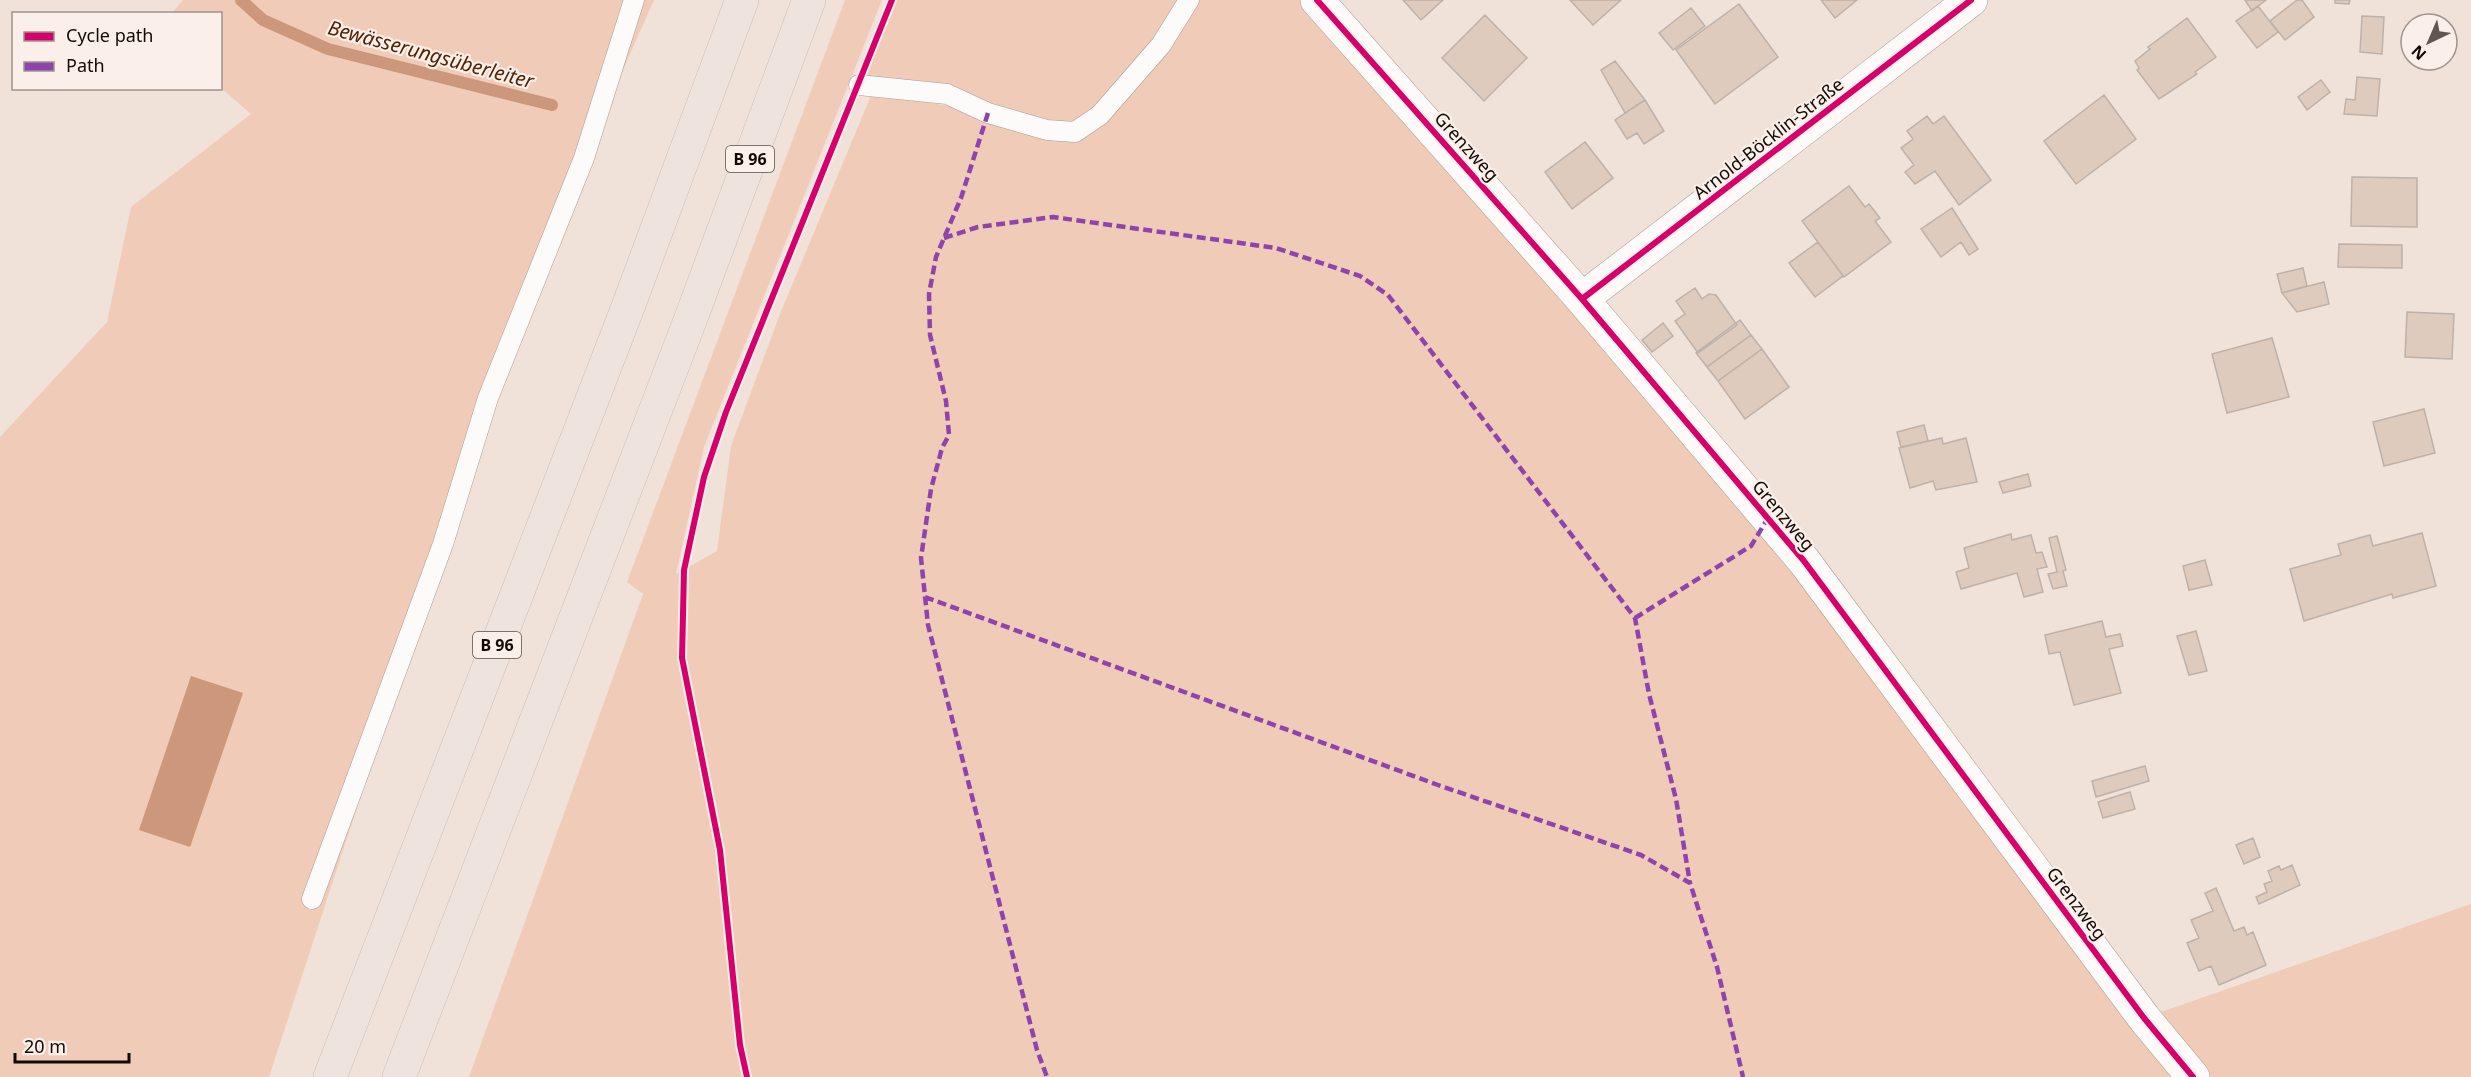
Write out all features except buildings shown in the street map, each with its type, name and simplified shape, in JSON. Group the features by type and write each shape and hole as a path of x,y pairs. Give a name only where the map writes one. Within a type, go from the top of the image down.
{"highway":[{"name":"B 96","path":"330,1077 624,318 742,0"},
{"name":"B 96","path":"399,1077 691,318 809,0"}],"street":[{"name":"Grenzweg","path":"1317,0 1582,299 1804,561 2144,1018 2193,1077"},
{"name":"Arnold-Böcklin-Straße","path":"1582,299 1971,0"}],"lane":[{"path":"312,899 443,544 488,398 584,158 634,0"},
{"path":"858,85 947,94 997,116 1047,130 1075,132 1100,115 1161,45 1189,0"}],"shaded area":[{"path":"183,0 654,0 584,158 443,544 269,1077 0,1077 0,437 107,322 131,207 251,114 222,89 222,12 173,12"},
{"path":"845,0 882,0 704,447 676,574 717,551 731,446 780,314 872,93 984,112 859,85 897,0 1317,0 1582,299 2144,1018 2471,904 2471,1077 469,1077 643,594 627,582"},
{"path":"191,676 243,693 190,847 139,830"}],"waterway":[{"name":"Bewässerungsüberleiter","path":"241,0 263,20 328,49 552,105"}],"marked path":[{"path":"988,113 961,198 936,257 929,294 930,335 946,401 949,435 942,448 931,489 921,558 928,625 1037,1050 1047,1077"},
{"path":"944,238 978,227 1053,217 1276,248 1360,276 1388,295 1635,618 1649,694 1676,799 1690,883"},
{"path":"1635,618 1751,546 1768,518"},
{"path":"925,597 1438,785 1641,855 1690,883 1717,967 1743,1077"}],"cycle path":[{"path":"747,1077 740,1045 720,850 682,658 684,570 704,477 726,412 892,0"},
{"path":"1317,0 1582,299 1804,561 2144,1018 2193,1077"},
{"path":"1582,299 1971,0"}]}
